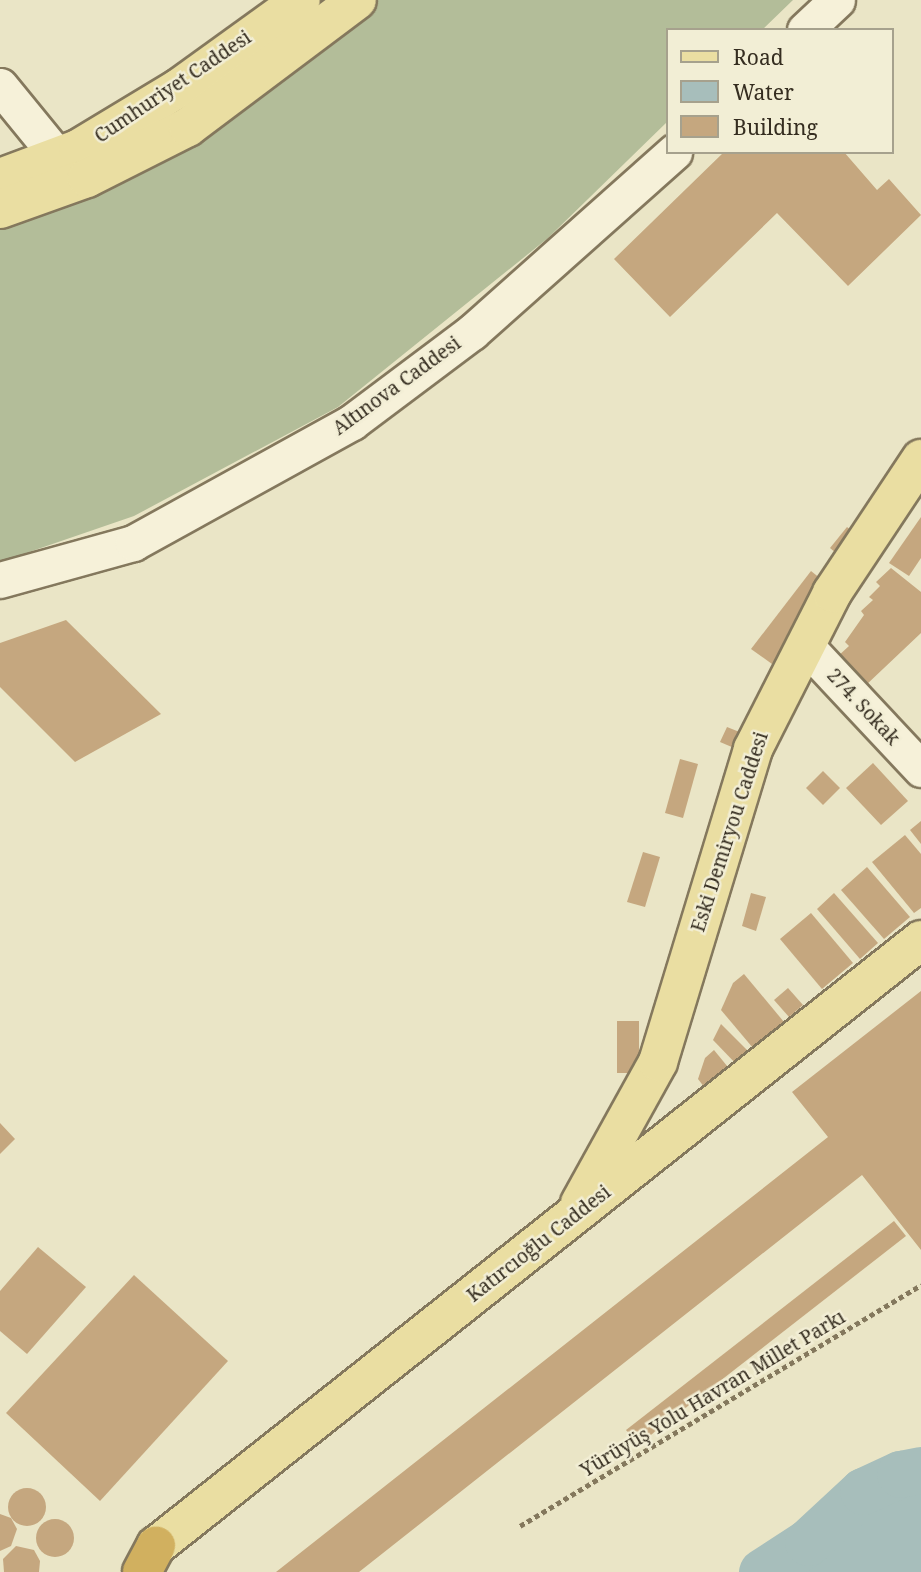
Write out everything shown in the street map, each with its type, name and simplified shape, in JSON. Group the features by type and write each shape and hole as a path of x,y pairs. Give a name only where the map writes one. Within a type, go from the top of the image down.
{"main road":[{"name":"Cumhuriyet Caddesi","path":"0,178 78,149 179,88 301,0"},
{"name":"Cumhuriyet Caddesi","path":"0,209 87,178 188,127 357,0"},
{"name":"Eski Demiryou Caddesi","path":"571,1220 657,1062 753,749 832,593 921,459"},
{"name":"Katırcıoğlu Caddesi","path":"149,1559 921,940"}],"street":[{"path":"807,28 836,0"},
{"path":"0,86 58,157"},
{"name":"Altınova Caddesi","path":"0,580 133,543 352,422 472,332 672,154"},
{"name":"274. Sokak","path":"805,645 921,769"},
{"path":"121,1572 149,1559"}],"path":[{"name":"Yürüyüş Yolu Havran Millet Parkı","path":"520,1526 921,1285"}],"green space":[{"path":"374,0 793,0 764,28 666,28 666,123 548,238 338,407 134,516 0,562 0,220"}],"water":[{"path":"921,1462 921,1572 755,1572 813,1540"}],"building":[{"path":"722,154 846,154 877,190 889,179 921,215 848,286 777,213 670,317 614,259"},
{"path":"921,517 921,558 909,576 889,563"},
{"path":"847,527 866,542 848,563 830,548"},
{"path":"891,568 921,592 921,633 865,686 837,657 849,646 845,642 864,615 861,611 873,600 869,597 880,586 876,582"},
{"path":"811,571 831,587 772,664 751,649"},
{"path":"66,620 161,714 75,762 0,687 0,643"},
{"path":"727,727 752,737 746,753 720,742"},
{"path":"680,759 698,764 683,818 665,813"},
{"path":"873,763 908,801 881,825 846,788"},
{"path":"823,771 840,788 823,805 806,788"},
{"path":"921,821 921,844 910,830"},
{"path":"905,835 921,854 921,908 914,913 872,862"},
{"path":"643,852 660,857 645,907 627,902"},
{"path":"867,867 910,917 884,939 841,890"},
{"path":"751,893 766,897 756,931 742,926"},
{"path":"834,893 878,943 860,959 817,909"},
{"path":"811,913 853,963 822,989 780,939"},
{"path":"744,974 784,1022 753,1048 721,1010 733,983"},
{"path":"788,988 803,1005 789,1017 774,1000"},
{"path":"921,991 921,1250 862,1175 359,1572 276,1572 828,1137 792,1092"},
{"path":"617,1021 639,1021 639,1073 617,1073"},
{"path":"721,1024 753,1056 740,1068 713,1040"},
{"path":"714,1050 732,1072 708,1092 698,1079 705,1058"},
{"path":"0,1123 15,1139 0,1154"},
{"path":"894,1221 906,1236 638,1445 626,1430"},
{"path":"38,1247 86,1287 27,1354 0,1331 0,1291"},
{"path":"134,1275 228,1361 100,1501 6,1413"},
{"path":"27,1488 40,1494 46,1507 40,1520 27,1526 14,1520 8,1507 14,1494"},
{"path":"0,1514 11,1518 17,1529 11,1546 0,1551"},
{"path":"55,1519 68,1525 74,1538 68,1551 55,1557 42,1551 36,1538 42,1525"},
{"path":"16,1546 34,1550 40,1561 39,1572 4,1572 3,1559"}],"waterway":[{"path":"762,1572 808,1542 863,1491 900,1474 921,1470"}]}
